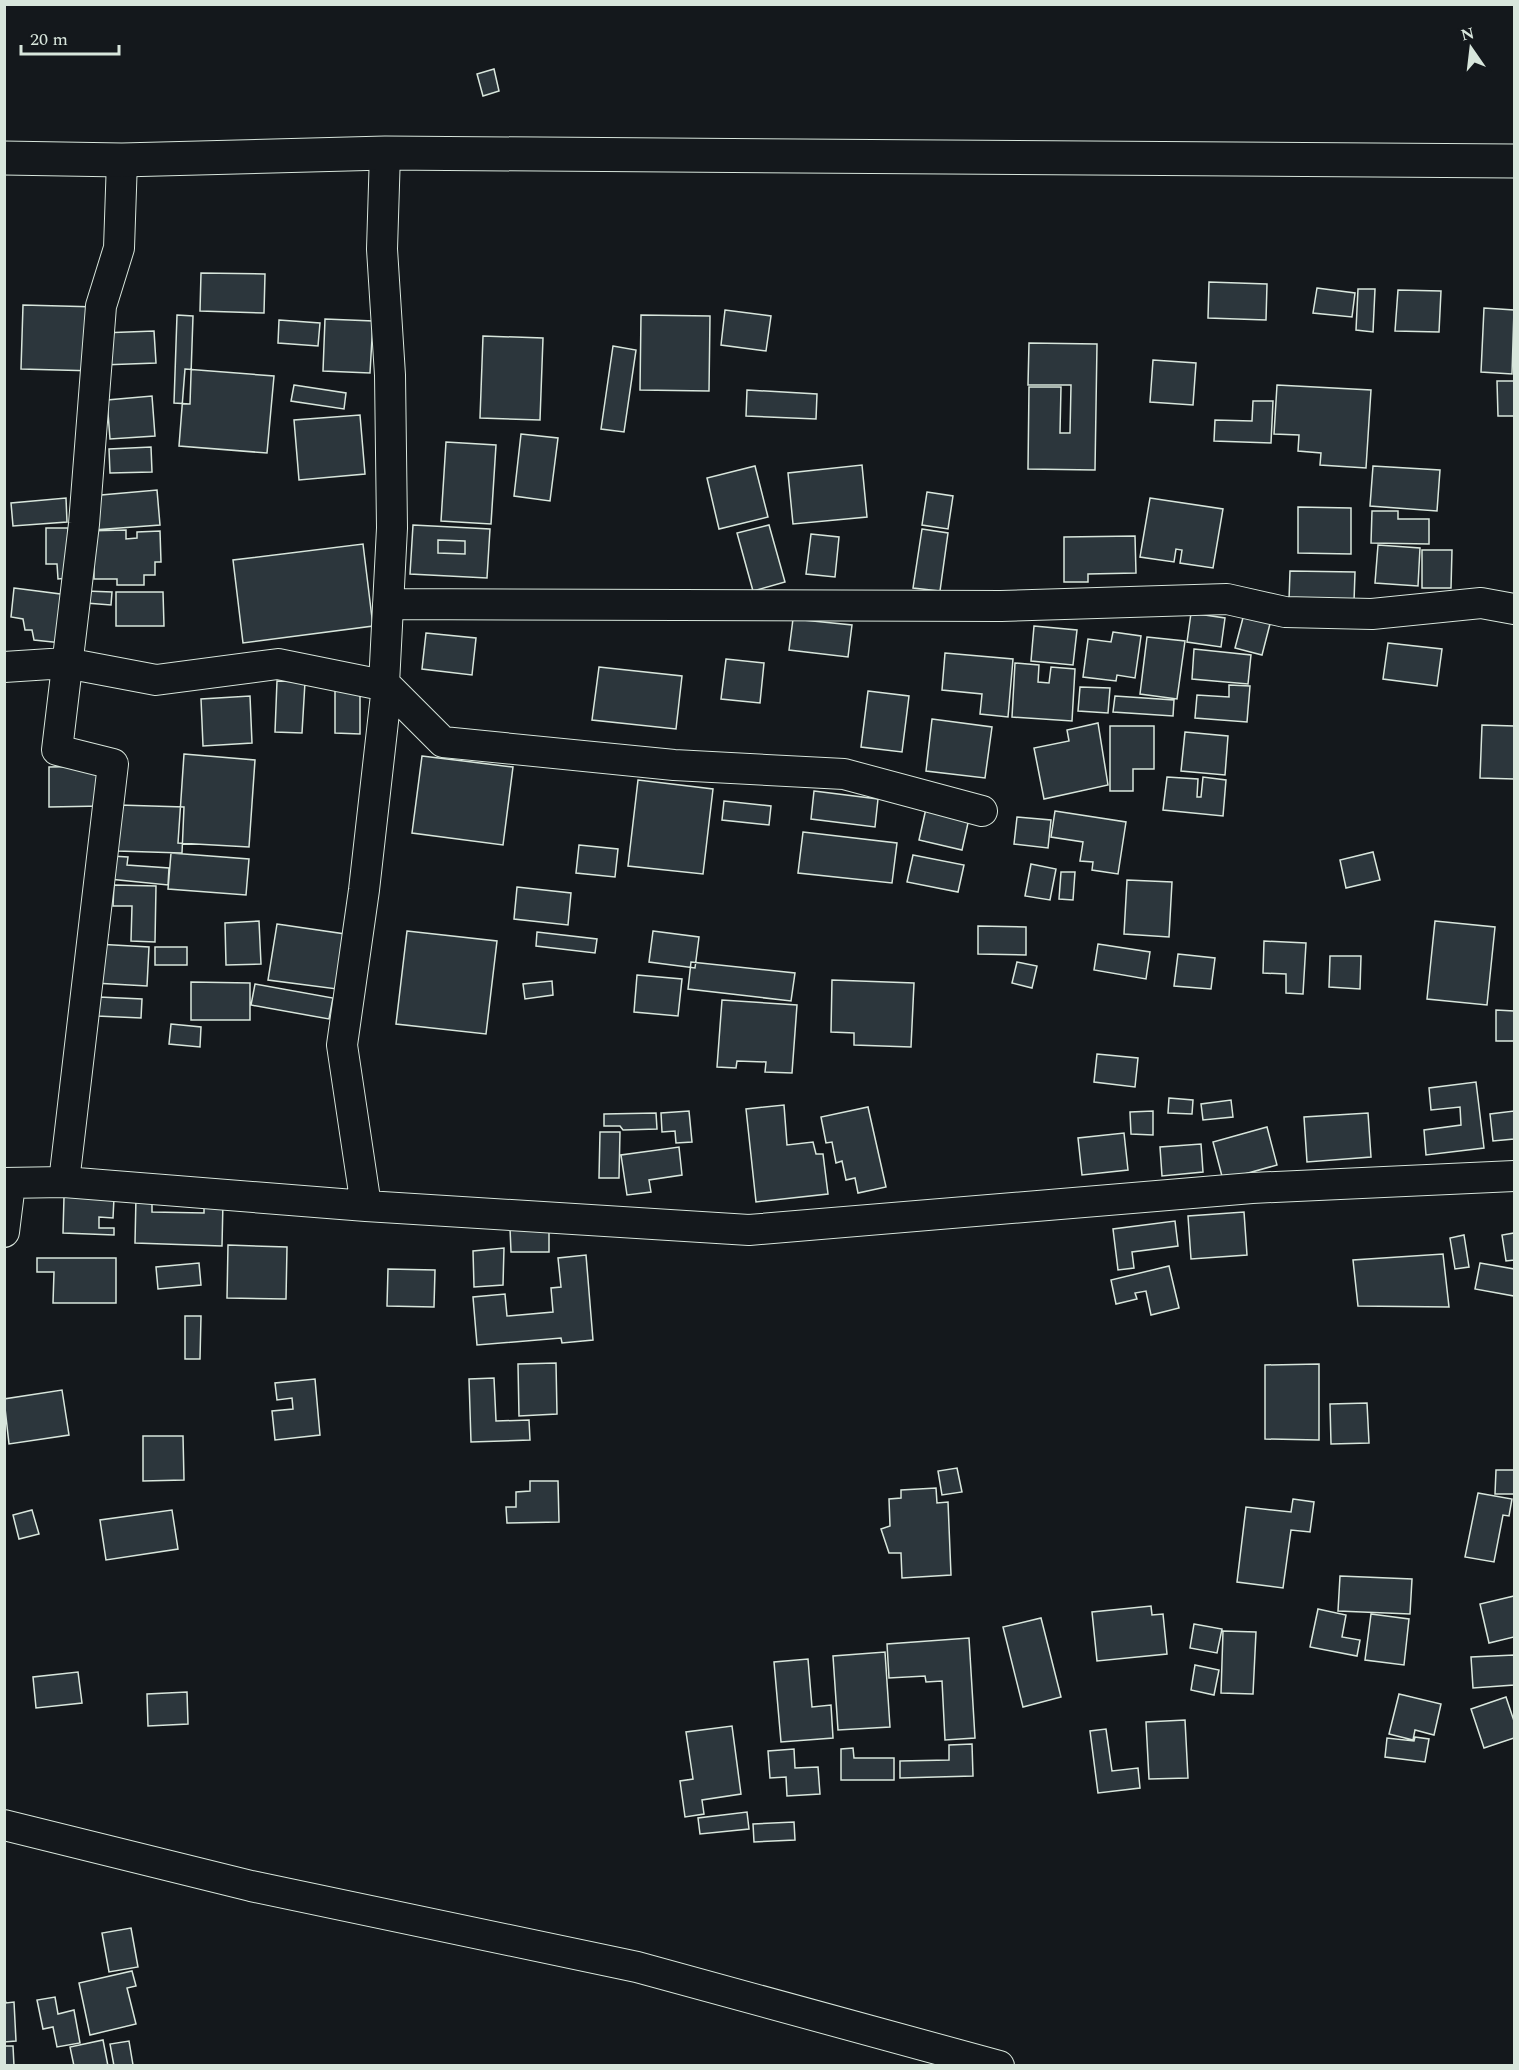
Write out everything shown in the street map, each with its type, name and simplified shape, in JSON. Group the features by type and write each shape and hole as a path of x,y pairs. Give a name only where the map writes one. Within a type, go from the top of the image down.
{"highway":[{"path":"4,158 122,160 385,153 1515,161"}],"street":[{"path":"385,153 382,249 390,375 393,528 384,684 444,742 674,765 844,774 982,811"},
{"path":"64,1182 101,889 113,764 57,750 84,524 102,306 119,248 122,160"},
{"path":"388,604 1001,606 1227,599 1285,612 1372,614 1480,603 1515,609"},
{"path":"4,667 66,663 156,680 278,664 387,686"},
{"path":"366,1206 342,1045 364,890 387,686"},
{"path":"4,1232 7,1184 64,1182 366,1206 749,1230 1251,1188 1515,1176"},
{"path":"4,1826 251,1886 637,1967 999,2066"}],"building":[{"path":"494,69 499,91 483,96 477,74"},
{"path":"201,273 265,274 264,313 200,311"},
{"path":"1209,282 1267,284 1266,320 1208,318"},
{"path":"1317,288 1355,293 1352,317 1313,313"},
{"path":"1358,289 1375,289 1373,332 1356,330"},
{"path":"1398,290 1441,291 1439,332 1395,331"},
{"path":"23,305 98,307 96,371 21,369"},
{"path":"1484,308 1514,310 1512,374 1481,372"},
{"path":"725,310 771,316 766,351 721,345"},
{"path":"177,315 193,316 190,404 174,403"},
{"path":"641,315 710,316 709,391 640,390"},
{"path":"325,319 373,321 370,373 323,371"},
{"path":"279,320 320,323 318,346 278,343"},
{"path":"154,331 156,363 102,365 101,333"},
{"path":"483,336 543,338 540,420 480,418"},
{"path":"1029,343 1097,344 1095,470 1028,469 1029,387 1061,387 1060,433 1070,433 1071,385 1028,385"},
{"path":"613,346 636,350 624,432 601,429"},
{"path":"1153,360 1196,363 1193,405 1150,402"},
{"path":"185,369 274,376 267,453 179,446"},
{"path":"1497,381 1514,381 1514,416 1498,416"},
{"path":"294,385 346,393 344,409 291,401"},
{"path":"1277,385 1371,390 1366,468 1320,465 1321,453 1298,451 1299,435 1274,434"},
{"path":"747,390 817,394 816,419 746,416"},
{"path":"152,396 155,436 110,439 107,400"},
{"path":"1253,401 1273,401 1271,443 1214,441 1215,420 1252,421"},
{"path":"360,415 365,474 299,480 294,420"},
{"path":"521,434 558,438 550,501 514,496"},
{"path":"446,442 496,445 491,524 441,521"},
{"path":"151,447 152,472 110,473 109,449"},
{"path":"862,465 867,517 793,524 788,473"},
{"path":"755,466 768,517 719,529 707,478"},
{"path":"1373,466 1440,470 1437,511 1370,506"},
{"path":"157,490 160,525 93,530 90,496"},
{"path":"927,492 953,496 948,529 922,525"},
{"path":"66,498 67,522 13,526 11,503"},
{"path":"1150,498 1223,509 1213,568 1180,563 1182,550 1176,549 1174,562 1140,557"},
{"path":"1298,507 1351,508 1351,554 1298,553"},
{"path":"1372,511 1398,511 1398,519 1429,519 1429,544 1371,543"},
{"path":"413,525 490,529 487,578 410,574","holes":["438,540 465,541 465,554 438,553"]},
{"path":"769,525 785,582 753,591 737,533"},
{"path":"46,528 68,528 69,578 58,579 57,564 46,564"},
{"path":"922,529 948,533 940,591 913,588"},
{"path":"126,530 126,539 137,538 137,532 160,531 161,562 155,562 155,575 144,575 144,585 117,585 117,579 94,579 94,562 84,531"},
{"path":"811,534 839,537 835,577 806,574"},
{"path":"1135,536 1136,573 1088,574 1088,582 1064,582 1064,537"},
{"path":"438,540 465,541 465,554 438,553"},
{"path":"363,544 373,626 243,643 233,560"},
{"path":"1378,545 1420,548 1418,586 1375,583"},
{"path":"1422,550 1452,550 1451,588 1422,588"},
{"path":"1290,571 1355,572 1354,602 1289,600"},
{"path":"14,588 68,595 62,643 34,640 32,630 25,630 23,619 11,617"},
{"path":"86,591 112,592 111,605 86,603"},
{"path":"116,592 163,592 164,626 116,626"},
{"path":"1191,613 1225,618 1221,647 1187,642"},
{"path":"1244,614 1271,620 1262,655 1235,648"},
{"path":"793,619 852,625 848,657 789,650"},
{"path":"1034,626 1077,630 1073,665 1031,661"},
{"path":"1113,632 1141,636 1135,678 1117,675 1116,681 1083,677 1088,639 1111,642"},
{"path":"426,633 476,638 472,675 422,669"},
{"path":"1147,637 1185,641 1177,699 1140,694"},
{"path":"1388,643 1442,649 1437,686 1383,679"},
{"path":"1194,649 1251,655 1248,684 1192,679"},
{"path":"945,653 1013,659 1008,717 980,714 982,694 942,690"},
{"path":"726,659 764,663 760,703 721,699"},
{"path":"1015,663 1039,665 1038,682 1049,683 1051,667 1075,669 1072,721 1012,717"},
{"path":"599,667 682,676 676,729 592,720"},
{"path":"277,681 305,682 302,733 275,732"},
{"path":"335,682 360,683 360,734 335,733"},
{"path":"1229,685 1250,686 1247,722 1195,718 1197,695 1229,697"},
{"path":"1080,687 1110,688 1108,713 1078,711"},
{"path":"868,691 909,696 902,752 861,747"},
{"path":"250,696 252,743 203,746 201,699"},
{"path":"1115,696 1174,700 1173,716 1113,712"},
{"path":"932,719 992,727 985,778 926,771"},
{"path":"1098,723 1108,785 1044,799 1034,748 1069,741 1067,730"},
{"path":"1482,725 1514,726 1514,779 1480,778"},
{"path":"1110,726 1154,726 1154,769 1133,769 1133,791 1110,791"},
{"path":"1185,732 1228,736 1225,775 1181,771"},
{"path":"184,754 255,760 249,847 178,843"},
{"path":"422,756 513,767 503,845 412,833"},
{"path":"101,766 102,806 49,807 49,767"},
{"path":"1167,777 1198,779 1197,797 1201,797 1203,777 1226,780 1223,816 1163,810"},
{"path":"638,780 713,789 703,874 628,866"},
{"path":"814,791 878,799 875,827 811,819"},
{"path":"724,801 771,806 769,825 722,820"},
{"path":"927,804 970,814 962,850 919,840"},
{"path":"119,805 184,807 182,853 117,851"},
{"path":"1055,811 1126,822 1118,874 1092,870 1093,862 1080,861 1083,842 1051,837"},
{"path":"1017,817 1051,820 1048,848 1014,844"},
{"path":"803,832 897,843 892,883 798,873"},
{"path":"579,845 618,849 615,877 576,873"},
{"path":"1373,852 1380,880 1346,888 1340,860"},
{"path":"171,853 249,859 246,895 168,889"},
{"path":"913,855 964,865 958,892 907,882"},
{"path":"111,856 128,857 127,865 169,868 168,885 109,879"},
{"path":"1031,864 1056,869 1050,900 1025,896"},
{"path":"1061,872 1075,872 1073,900 1059,899"},
{"path":"1127,880 1172,882 1169,937 1124,934"},
{"path":"114,885 156,886 155,942 131,941 132,906 113,906"},
{"path":"517,887 571,893 568,925 514,919"},
{"path":"259,921 261,964 226,965 225,923"},
{"path":"1435,921 1495,927 1487,1005 1427,999"},
{"path":"277,924 345,934 337,989 268,980"},
{"path":"978,926 1026,927 1026,955 978,954"},
{"path":"407,931 497,941 486,1034 396,1024"},
{"path":"653,931 699,937 695,968 649,962"},
{"path":"537,932 597,939 595,953 536,946"},
{"path":"1264,941 1306,943 1303,994 1286,993 1286,974 1263,973"},
{"path":"96,944 149,947 147,986 94,983"},
{"path":"1098,944 1150,952 1146,979 1094,970"},
{"path":"155,947 187,947 187,965 155,965"},
{"path":"1178,954 1215,958 1211,989 1174,986"},
{"path":"1330,956 1361,956 1360,989 1329,987"},
{"path":"691,962 795,973 791,1001 688,989"},
{"path":"1017,962 1037,966 1032,988 1012,983"},
{"path":"637,975 682,979 678,1016 634,1012"},
{"path":"832,980 914,983 911,1047 854,1045 854,1033 831,1032"},
{"path":"552,981 553,995 525,999 523,984"},
{"path":"191,982 250,983 250,1020 191,1020"},
{"path":"255,984 333,998 329,1019 251,1005"},
{"path":"99,997 142,999 141,1018 97,1016"},
{"path":"722,1000 797,1005 792,1073 765,1072 766,1062 737,1061 736,1068 717,1067"},
{"path":"1496,1010 1514,1011 1514,1041 1496,1041"},
{"path":"171,1024 201,1027 200,1047 169,1044"},
{"path":"1097,1054 1138,1058 1135,1087 1094,1082"},
{"path":"1476,1082 1484,1148 1426,1155 1424,1130 1461,1125 1460,1107 1431,1110 1429,1088"},
{"path":"1169,1098 1193,1100 1192,1114 1168,1113"},
{"path":"1231,1100 1233,1117 1203,1120 1201,1104"},
{"path":"784,1105 787,1145 813,1142 816,1154 823,1154 828,1194 756,1202 746,1109"},
{"path":"868,1107 886,1187 858,1193 855,1178 846,1180 842,1161 836,1163 832,1142 826,1143 821,1117"},
{"path":"689,1111 692,1142 676,1143 675,1131 662,1132 661,1113"},
{"path":"1153,1111 1153,1135 1131,1134 1130,1112"},
{"path":"1514,1111 1514,1139 1493,1141 1490,1114"},
{"path":"656,1113 657,1129 623,1130 620,1126 604,1126 604,1114"},
{"path":"1368,1113 1371,1157 1307,1162 1304,1117"},
{"path":"1267,1127 1277,1165 1223,1180 1213,1142"},
{"path":"600,1132 620,1132 619,1178 599,1178"},
{"path":"1124,1133 1128,1170 1082,1175 1078,1138"},
{"path":"1201,1144 1203,1172 1162,1176 1160,1147"},
{"path":"679,1147 682,1175 649,1180 651,1192 627,1195 621,1155"},
{"path":"136,1196 152,1196 152,1212 204,1213 204,1201 223,1201 222,1246 135,1243"},
{"path":"64,1197 114,1198 113,1218 99,1217 99,1228 114,1228 114,1235 63,1233"},
{"path":"1244,1212 1247,1255 1191,1259 1188,1216"},
{"path":"1175,1221 1178,1246 1132,1252 1134,1268 1118,1270 1113,1229"},
{"path":"510,1228 549,1228 549,1252 511,1252"},
{"path":"1514,1233 1514,1260 1506,1261 1502,1235"},
{"path":"1464,1235 1469,1267 1455,1269 1450,1238"},
{"path":"228,1245 287,1247 286,1299 227,1298"},
{"path":"504,1248 503,1285 474,1287 473,1251"},
{"path":"1443,1254 1449,1307 1358,1306 1353,1260"},
{"path":"586,1255 593,1340 562,1343 561,1338 477,1345 473,1297 505,1294 507,1316 553,1312 551,1288 561,1287 558,1258"},
{"path":"37,1258 116,1258 116,1303 53,1303 54,1272 37,1272"},
{"path":"199,1263 201,1285 158,1289 156,1267"},
{"path":"1480,1263 1514,1269 1514,1296 1475,1289"},
{"path":"1169,1266 1179,1308 1151,1315 1146,1291 1135,1293 1137,1299 1116,1304 1111,1280"},
{"path":"388,1269 435,1270 434,1307 387,1306"},
{"path":"185,1316 201,1316 200,1359 185,1359"},
{"path":"556,1363 557,1414 519,1416 518,1364"},
{"path":"1319,1364 1319,1440 1265,1439 1265,1365"},
{"path":"494,1378 496,1421 529,1420 530,1440 471,1442 469,1379"},
{"path":"315,1379 320,1435 275,1440 272,1411 293,1409 292,1398 277,1400 275,1383"},
{"path":"62,1390 69,1435 9,1444 4,1399"},
{"path":"1367,1403 1369,1443 1331,1444 1330,1404"},
{"path":"143,1436 183,1436 184,1480 143,1481"},
{"path":"957,1468 962,1492 942,1495 938,1471"},
{"path":"1496,1470 1514,1470 1514,1494 1495,1494"},
{"path":"530,1481 558,1481 559,1522 507,1523 506,1507 516,1507 516,1492 530,1491"},
{"path":"936,1488 937,1503 948,1502 951,1575 902,1578 901,1553 889,1553 881,1529 890,1526 889,1499 901,1498 901,1490"},
{"path":"1478,1493 1512,1499 1509,1516 1503,1515 1494,1562 1465,1557"},
{"path":"1293,1499 1314,1502 1310,1532 1291,1530 1283,1588 1237,1582 1246,1507 1291,1512"},
{"path":"32,1510 39,1534 19,1539 13,1515"},
{"path":"172,1510 178,1549 106,1560 100,1520"},
{"path":"1340,1576 1412,1579 1410,1614 1338,1611"},
{"path":"1514,1596 1514,1637 1489,1643 1480,1604"},
{"path":"1151,1606 1152,1615 1163,1614 1167,1654 1097,1661 1092,1612"},
{"path":"1318,1609 1346,1615 1342,1637 1360,1640 1357,1656 1310,1647"},
{"path":"1371,1614 1409,1619 1404,1665 1365,1660"},
{"path":"1041,1618 1061,1697 1023,1707 1003,1627"},
{"path":"1194,1624 1222,1629 1217,1653 1190,1648"},
{"path":"1223,1631 1256,1632 1253,1694 1221,1693"},
{"path":"969,1638 975,1738 945,1740 942,1681 926,1682 925,1676 889,1678 887,1644"},
{"path":"885,1652 890,1727 838,1730 833,1656"},
{"path":"1514,1655 1514,1685 1473,1688 1471,1657"},
{"path":"808,1659 812,1707 831,1705 833,1738 781,1742 774,1662"},
{"path":"1195,1665 1219,1670 1214,1695 1191,1690"},
{"path":"78,1672 82,1703 36,1708 33,1677"},
{"path":"187,1692 188,1724 148,1726 147,1694"},
{"path":"1399,1694 1441,1704 1434,1735 1415,1730 1413,1740 1389,1734"},
{"path":"1506,1697 1514,1721 1514,1738 1484,1748 1471,1709"},
{"path":"1185,1720 1188,1778 1149,1779 1146,1722"},
{"path":"732,1726 741,1794 702,1800 704,1814 685,1817 680,1781 693,1779 686,1732"},
{"path":"1106,1729 1112,1771 1138,1768 1140,1788 1098,1793 1090,1731"},
{"path":"1415,1737 1429,1739 1425,1762 1385,1757 1387,1738 1414,1741"},
{"path":"972,1744 973,1776 900,1778 900,1761 949,1760 949,1745"},
{"path":"853,1748 854,1758 894,1758 894,1780 841,1780 841,1749"},
{"path":"794,1749 795,1768 818,1767 820,1794 787,1796 786,1777 770,1778 768,1751"},
{"path":"747,1812 749,1829 700,1834 698,1818"},
{"path":"794,1822 795,1840 754,1842 753,1824"},
{"path":"131,1928 138,1967 109,1972 102,1933"},
{"path":"132,1971 136,1986 127,1988 136,2024 90,2035 79,1983"},
{"path":"4,1996 6,2003 14,2002 16,2041 4,2042"},
{"path":"55,1997 58,2014 74,2010 80,2043 57,2047 53,2027 43,2029 37,2000"},
{"path":"103,2040 108,2066 74,2066 70,2047"},
{"path":"129,2041 133,2065 114,2066 110,2044"},
{"path":"4,2046 13,2046 14,2066 4,2066"}]}
